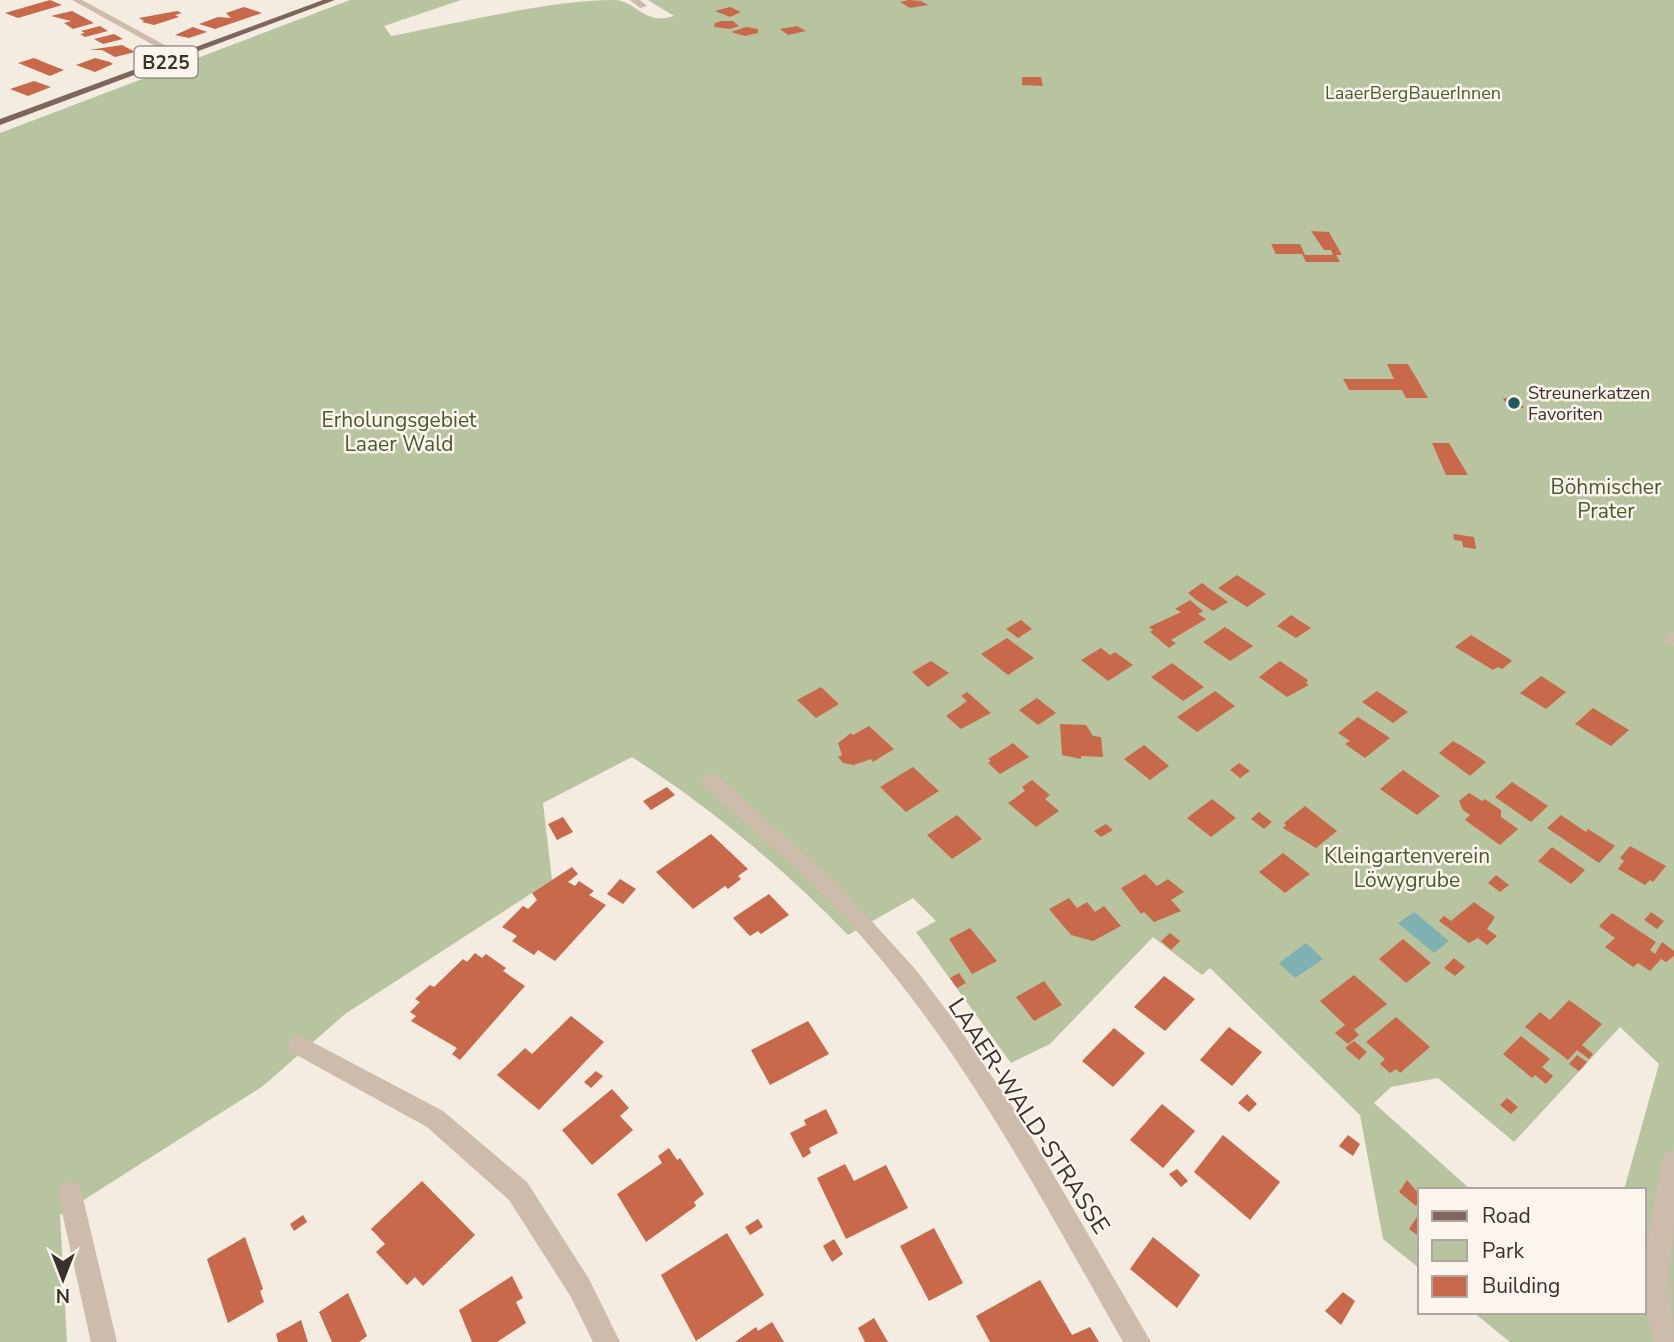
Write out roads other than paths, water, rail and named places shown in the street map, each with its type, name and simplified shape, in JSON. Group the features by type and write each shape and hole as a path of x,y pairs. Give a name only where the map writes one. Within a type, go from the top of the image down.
{"main road":[{"name":"B225","path":"0,121 331,0"}],"street":[{"path":"76,0 180,56"},
{"path":"634,0 643,6"},
{"name":"LAAER-WALD-STRASSE","path":"711,781 869,930 960,1048 1032,1161 1138,1342"},
{"path":"299,1045 435,1119 517,1191 580,1288 607,1342"},
{"path":"1667,1342 1656,1308 1654,1275 1674,1162"},
{"path":"70,1194 104,1342"}],"water":[{"path":"1414,912 1449,941 1434,953 1398,923"},
{"path":"1306,943 1323,959 1295,978 1279,963"}],"place":[{"name":"Streunerkatzen Favoriten","path":"1514,403"}],"park label":[{"name":"LaaerBergBauerInnen","path":"1413,93"},
{"name":"Erholungsgebiet Laaer Wald","path":"399,432"},
{"name":"Böhmischer Prater","path":"1606,499"},
{"name":"Kleingartenverein Löwygrube","path":"1407,868"}]}
